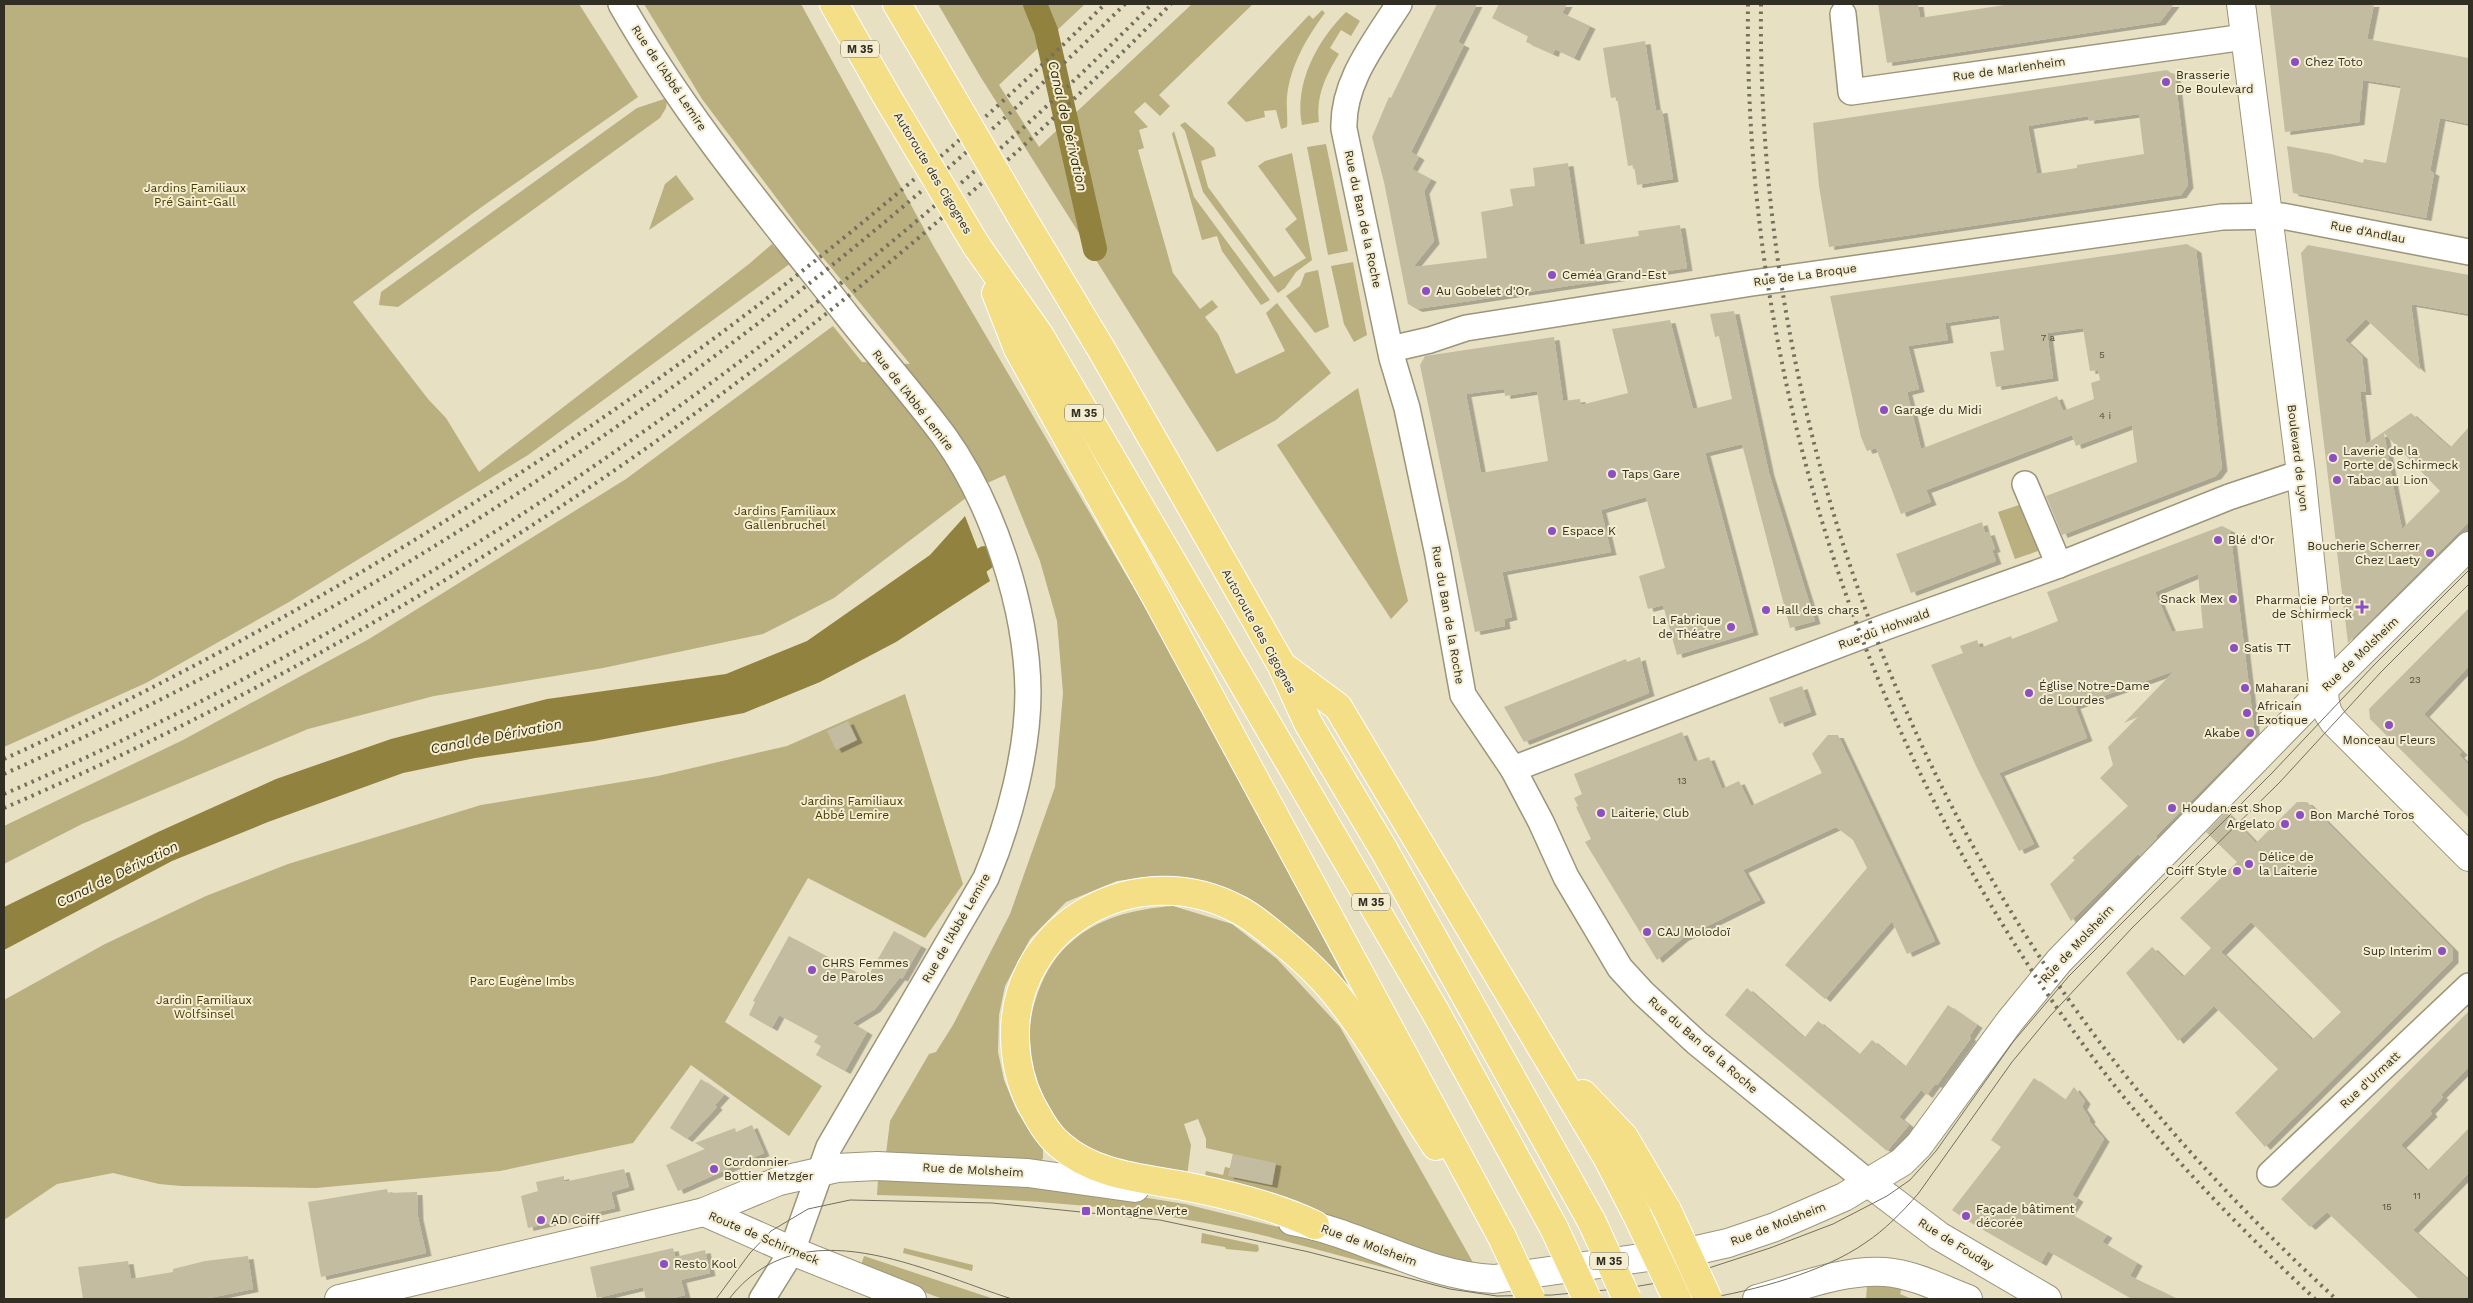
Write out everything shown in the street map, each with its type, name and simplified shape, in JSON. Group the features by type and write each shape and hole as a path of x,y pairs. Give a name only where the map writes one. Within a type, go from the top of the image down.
{"highway":[{"name":"Autoroute des Cigognes","path":"834,4 978,249"},
{"name":"Autoroute des Cigognes","path":"897,4 1103,352 1281,664 1308,723 1384,850 1592,1222 1627,1299"},
{"path":"978,249 1018,349 1340,933 1496,1226 1531,1299"},
{"name":"M 35","path":"978,249 1040,336 1430,1003 1554,1228 1587,1299"},
{"path":"1281,664 1338,707 1607,1157 1677,1299"},
{"path":"1316,1225 1292,1214 1271,1208 1180,1186 1146,1181 1090,1164 1059,1145 1044,1127 1025,1092 1017,1066 1015,1023 1016,1007 1030,968 1054,935 1080,914 1110,899 1139,892 1163,890 1182,892 1212,898 1240,910 1308,963 1338,997 1450,1166 1496,1226"},
{"path":"1544,1053 1624,1137 1667,1210 1708,1299"}],"main road":[{"name":"Boulevard de Lyon","path":"2241,4 2301,473 2328,713 2334,722 2469,857"},
{"name":"Rue de Molsheim","path":"825,1159 877,1166 1028,1172 1192,1197 1316,1225 1428,1266 1461,1276 1494,1279 1697,1250 1728,1244 1775,1227 1844,1197 1902,1162 1919,1145 2010,1021 2060,961 2284,728 2469,546"},
{"name":"Route de Schirmeck","path":"704,1212 780,1181 825,1159"},
{"name":"Rue de Fouday","path":"1869,1183 1939,1236 2047,1299"},
{"name":"Route de Schirmeck","path":"704,1212 792,1251 912,1299"},
{"path":"339,1299 704,1212"},
{"path":"1757,1299 1841,1277 1886,1272 1907,1276 1968,1299"}],"street":[{"name":"Rue de l'Abbé Lemire","path":"621,4 670,82 725,159 945,438 975,490 995,531 1008,571 1020,622 1028,692 1021,757 1003,837 986,878 825,1159 792,1251 768,1291"},
{"name":"Rue du Ban de la Roche","path":"1399,4 1353,82 1344,107 1344,129 1391,349 1407,408 1436,546 1463,694 1513,769 1541,822 1566,877 1620,968 1643,994 1697,1043 1869,1183"},
{"name":"Rue de Marlenheim","path":"1843,14 1851,92 2245,37"},
{"name":"Rue d'Andlau","path":"2222,217 2267,215 2469,252"},
{"name":"Rue de La Broque","path":"1391,349 1430,340 1466,328 1733,286 2222,217"},
{"name":"Rue du Hohwald","path":"1513,769 1888,626 2059,565 2255,488 2301,473"},
{"path":"2026,484 2059,565"},
{"name":"Rue d'Urmatt","path":"2270,1174 2469,986"},
{"path":"768,1291 794,1267 810,1264 830,1266"}],"green space":[{"name":"Jardins Familiaux Pré Saint-Gall","path":"4,4 579,4 638,97 476,211 353,302 428,399 446,418 479,472 749,264 772,244 791,263 528,455 289,602 146,683 4,747"},
{"name":"Jardins Familiaux Gallenbruchel","path":"644,4 801,4 934,247 1173,655 1348,985 1264,909 1204,882 1172,876 1117,881 1066,902 1030,939 1005,986 999,1015 998,1052 1004,1080 1017,1111 1043,1149 1043,1159 1041,1160 886,1154 890,1121 929,1054 936,1052 953,1025 1010,914 1055,787 1063,693 1057,621 1040,561 1005,475 983,485 834,598 763,634 603,668 434,696 308,729 82,824 4,864 4,826 183,740 369,639 626,479 833,326 862,362 910,364 802,232 702,99"},
{"path":"938,4 1085,4 999,85 1039,147 1192,4 1253,4 1159,95 1170,106 1160,116 1145,102 1134,112 1148,127 1139,130 1144,148 1138,150 1173,273 1200,309 1212,300 1218,307 1205,317 1218,334 1236,374 1285,351 1266,313 1277,303 1331,373 1276,420 1217,452 980,76"},
{"path":"1322,10 1325,13 1300,52 1292,74 1287,97 1287,127 1281,129 1276,110 1264,111 1265,117 1246,122 1227,103 1309,15 1313,19"},
{"path":"1346,12 1360,21 1351,36 1341,30 1330,48 1339,54 1320,95 1319,122 1302,125 1301,94 1310,64 1317,49 1335,23"},
{"path":"664,99 667,101 666,108 660,118 398,307 379,305 381,292 637,108"},
{"path":"1185,122 1214,148 1216,156 1201,161 1208,187 1274,277 1306,258 1285,229 1297,219 1258,166 1265,161 1292,153 1312,260 1296,272 1285,288 1278,293 1203,192 1185,131 1180,125"},
{"path":"1174,131 1194,197 1270,300 1261,305 1222,251 1217,236 1202,240 1172,134"},
{"path":"1326,144 1348,251 1328,255 1307,147"},
{"path":"676,175 694,199 649,230 665,184"},
{"path":"1353,262 1367,335 1354,342 1344,324 1331,266"},
{"path":"1318,270 1329,327 1315,333 1286,296 1300,286 1305,273"},
{"path":"1358,388 1408,601 1391,619 1277,445"},
{"path":"2025,503 2041,550 2015,559 1998,512"},
{"path":"905,694 963,884 925,938 808,878 725,1022 822,1086 789,1136 691,1065 633,1143 500,1171 316,1188 181,1186 159,1184 113,1173 57,1184 4,1220 4,1000 105,944 206,896 288,864 481,805 658,776 787,746"},
{"path":"1173,906 1232,924 1277,959 1340,1027 1475,1266 1410,1248 1204,1180 1206,1171 1223,1175 1225,1167 1230,1168 1233,1154 1206,1148 1206,1139 1198,1119 1184,1124 1191,1145 1187,1176 1108,1162 1082,1147 1069,1136 1036,1085 1030,1063 1030,1026 1039,989 1057,957 1069,944 1092,927 1131,912"},
{"path":"878,1180 982,1180 1129,1195 1185,1204 1327,1239 1401,1272 1238,1230 1145,1213 1031,1201 877,1195"},
{"path":"1202,1233 1258,1245 1259,1250 1257,1252 1226,1249 1225,1247 1201,1243"},
{"path":"904,1248 973,1265 972,1271 903,1253"},
{"path":"864,1256 994,1299 943,1299 860,1269"},
{"path":"1877,1283 1903,1284 1900,1294 1912,1299 1866,1299 1867,1286"}],"water":[{"path":"965,516 990,581 896,642 820,682 744,713 594,741 475,758 403,773 268,822 172,861 4,950 4,907 158,832 276,779 391,739 547,699 726,674 807,641 930,555"}],"building":[{"path":"1437,4 1477,4 1458,42 1464,45 1411,152 1419,157 1412,169 1431,179 1424,191 1434,241 1413,267 1487,258 1481,212 1513,206 1510,189 1535,186 1533,168 1568,163 1580,245 1639,236 1638,231 1680,225 1687,268 1417,309 1408,304 1384,182 1372,137 1389,97 1391,98"},
{"path":"1499,4 1567,4 1562,13 1590,26 1574,58 1555,49 1553,54 1526,42 1528,36 1492,18"},
{"path":"1878,4 1918,4 1920,18 2011,4 2174,4 2160,22 1887,63"},
{"path":"2270,4 2374,4 2367,39 2469,58 2469,124 2440,118 2430,171 2434,173 2426,218 2293,193 2287,146 2331,154 2363,163 2364,159 2386,163 2401,86 2363,80 2359,122 2285,132"},
{"path":"1645,41 1656,111 1662,110 1673,179 1637,185 1634,165 1628,166 1617,97 1611,98 1603,48"},
{"path":"2167,70 2175,76 2188,185 2181,195 1829,247 1819,186 1813,123","holes":["2139,114 2144,154 2037,174 2028,126 2088,116 2089,121"]},
{"path":"2187,244 2196,250 2222,468 2216,476 2062,535 2046,496 2137,462 2132,425 2076,446 2072,435 1926,490 1931,502 1901,514 1876,448 1867,451 1861,437 1830,296","holes":["1999,315 2004,350 1990,352 1996,387 2053,378 2047,333 2083,328 2090,371 2098,370 2100,380 2091,383 2094,399 2063,411 2057,396 1921,449 1907,392 1919,389 1908,346 1948,340 1945,323"]},
{"path":"2308,245 2469,275 2469,314 2411,304 2420,370 2366,319 2345,340 2362,356 2366,392 2360,392 2366,444 2411,413 2450,448 2469,427 2469,522 2348,643 2301,253","holes":["2384,433 2440,491 2402,529"]},
{"path":"1734,311 1769,473 1815,621 1790,628 1742,444 1705,453 1753,632 1677,655 1663,605 1648,609 1639,576 1665,568 1646,497 1601,510 1611,552 1502,572 1512,617 1504,619 1505,626 1475,632 1420,365 1425,356 1554,337 1563,401 1580,399 1581,405 1628,393 1612,329 1670,320 1693,409 1732,399 1719,336 1715,337 1710,314","holes":["1504,389 1505,396 1537,391 1548,461 1481,473 1466,394"]},
{"path":"1982,522 1985,533 1989,532 1995,549 1992,550 1996,561 1911,593 1896,554"},
{"path":"2222,526 2230,530 2255,736 2156,836 2157,838 2140,856 2138,854 2071,921 2050,884 2075,860 2072,858 2128,806 2100,778 2113,765 2108,747 2138,717 2124,723 2174,671 2075,706 2087,738 1999,773 2034,844 2019,851 1976,766 1931,665 1963,653 1960,646 1977,640 1980,648 2011,636 2012,639 2058,621 2047,592","holes":["2198,574 2203,628 2172,632 2155,592"]},
{"path":"2469,608 2469,666 2424,714 2462,752 2459,755 2469,765 2469,818 2370,719 2369,709"},
{"path":"1640,657 1649,693 1524,742 1504,707 1626,659 1627,662"},
{"path":"1802,686 1811,712 1779,724 1769,698"},
{"path":"848,721 857,740 836,750 827,731"},
{"path":"1682,732 1694,762 1709,757 1722,789 1739,781 1751,806 1822,773 1812,754 1828,735 1838,735 1935,941 1907,954 1892,921 1825,999 1785,965 1867,868 1853,840 1836,827 1743,870 1760,900 1683,938 1657,960 1585,842 1591,839 1576,807 1578,806 1574,798 1582,794 1574,774"},
{"path":"2297,802 2307,802 2453,949 2453,960 2265,1147 2235,1113 2278,1069 2214,1006 2178,1041 2126,973 2152,947 2183,977 2211,948 2180,918 2237,862 2206,832 2226,812 2256,843","holes":["2251,922 2341,1012 2312,1040 2221,952"]},
{"path":"894,931 921,946 902,979 900,977 875,1009 852,1023 867,1032 845,1071 816,1055 821,1046 814,1042 818,1036 779,1015 772,1028 749,1015 755,1002 753,1001 789,936 867,978"},
{"path":"1747,988 1804,1038 1818,1021 1859,1055 1872,1040 1905,1067 1948,1005 1977,1025 1969,1037 1971,1038 1937,1085 1935,1084 1927,1095 1921,1090 1899,1117 1909,1125 1887,1151 1725,1015"},
{"path":"2469,1011 2469,1067 2441,1095 2443,1097 2430,1111 2432,1114 2401,1145 2427,1171 2469,1128 2469,1173 2413,1230 2469,1281 2469,1299 2419,1299 2327,1212 2310,1227 2281,1199"},
{"path":"2034,1078 2065,1100 2074,1087 2085,1101 2082,1107 2090,1119 2089,1121 2104,1139 2072,1195 2078,1199 2069,1213 2107,1235 2102,1242 2137,1263 2130,1276 2178,1299 2132,1299 2048,1251 2041,1263 1952,1210 2001,1147 1991,1140"},
{"path":"701,1079 724,1095 715,1105 717,1107 687,1139 670,1128"},
{"path":"752,1125 764,1153 678,1191 666,1165 705,1149 695,1143 735,1128 736,1132"},
{"path":"1233,1154 1276,1163 1272,1185 1228,1176"},
{"path":"624,1169 629,1187 611,1192 615,1208 528,1228 521,1196 538,1191 536,1182 564,1176 564,1182"},
{"path":"387,1189 388,1193 417,1192 418,1217 426,1253 321,1277 308,1202"},
{"path":"673,1248 675,1257 705,1250 710,1273 681,1280 685,1295 669,1299 646,1299 643,1287 597,1298 590,1267"},
{"path":"248,1256 253,1289 204,1299 83,1299 78,1267 128,1261 131,1279 173,1272 173,1269 205,1261"}],"waterway":[{"name":"Canal de Dérivation","path":"1035,4 1046,31 1095,249"},
{"name":"Canal de Dérivation","path":"957,579 985,558"}],"tram line":[{"path":"716,1299 750,1253 771,1231 808,1209 850,1200 992,1203 1160,1220 1309,1252 1450,1289 1497,1296 1552,1295 1627,1288 1669,1281 1770,1248 1833,1224 1887,1196 1910,1180 1936,1151 2013,1042 2069,976 2272,773 2375,664 2469,570"},
{"path":"1703,1299 1744,1291 1787,1279 1829,1263 1872,1238 1893,1220 1918,1194 2012,1062 2050,1016 2132,928 2280,782 2381,672 2469,584"},
{"path":"729,1299 758,1271 791,1255 827,1250 865,1253 903,1262 1012,1299"}],"railway":[{"path":"4,759 135,696 262,629 450,518 590,426 668,372 745,315 894,197 1036,70 1105,4"},
{"path":"4,774 158,701 309,620 456,533 599,439 738,339 872,232 1001,121 1125,4"},
{"path":"4,794 98,752 190,707 281,659 371,608 459,554 631,440 772,337 941,201 1048,105 1152,4"},
{"path":"4,808 166,734 323,651 477,560 626,462 770,357 909,246 1043,128 1171,4"},
{"path":"1748,4 1752,144 1768,283 1795,420 1832,555 1881,686 1940,813 2009,935 2088,1051 2140,1117 2196,1180 2315,1299"},
{"path":"1761,4 1765,142 1781,280 1807,416 1845,549 1893,679 1951,805 2020,926 2098,1040 2153,1109 2211,1175 2272,1238 2336,1299"}],"place":[{"name":"Chez Toto","path":"2295,62"},
{"name":"Brasserie De Boulevard","path":"2166,82"},
{"name":"Ceméa Grand-Est","path":"1552,275"},
{"name":"Au Gobelet d'Or","path":"1426,291"},
{"name":"Garage du Midi","path":"1884,410"},
{"name":"Laverie de la Porte de Schirmeck","path":"2333,458"},
{"name":"Taps Gare","path":"1612,474"},
{"name":"Tabac au Lion","path":"2337,480"},
{"name":"Espace K","path":"1552,531"},
{"name":"Blé d'Or","path":"2218,540"},
{"name":"Boucherie Scherrer Chez Laety","path":"2430,553"},
{"name":"Snack Mex","path":"2233,599"},
{"name":"Pharmacie Porte de Schirmeck","path":"2362,607"},
{"name":"Hall des chars","path":"1766,610"},
{"name":"La Fabrique de Théatre","path":"1731,627"},
{"name":"Satis TT","path":"2234,648"},
{"name":"Maharani","path":"2245,688"},
{"name":"Église Notre-Dame de Lourdes","path":"2029,693"},
{"name":"Africain Exotique","path":"2247,713"},
{"name":"Monceau Fleurs","path":"2389,725"},
{"name":"Akabe","path":"2250,733"},
{"name":"Houdan.est Shop","path":"2172,808"},
{"name":"Laiterie, Club","path":"1601,813"},
{"name":"Bon Marché Toros","path":"2300,815"},
{"name":"Argelato","path":"2285,824"},
{"name":"Délice de la Laiterie","path":"2249,864"},
{"name":"Coiff Style","path":"2237,871"},
{"name":"CAJ Molodoï","path":"1647,932"},
{"name":"Sup Interim","path":"2442,951"},
{"name":"CHRS Femmes de Paroles","path":"812,970"},
{"name":"Cordonnier Bottier Metzger","path":"714,1169"},
{"name":"Montagne Verte","path":"1086,1211"},
{"name":"Façade bâtiment décorée","path":"1966,1216"},
{"name":"AD Coiff","path":"541,1220"},
{"name":"Resto Kool","path":"664,1264"}],"park label":[{"name":"Jardins Familiaux Abbé Lemire","path":"852,808"},
{"name":"Parc Eugène Imbs","path":"522,981"},
{"name":"Jardin Familiaux Wolfsinsel","path":"204,1007"}]}
